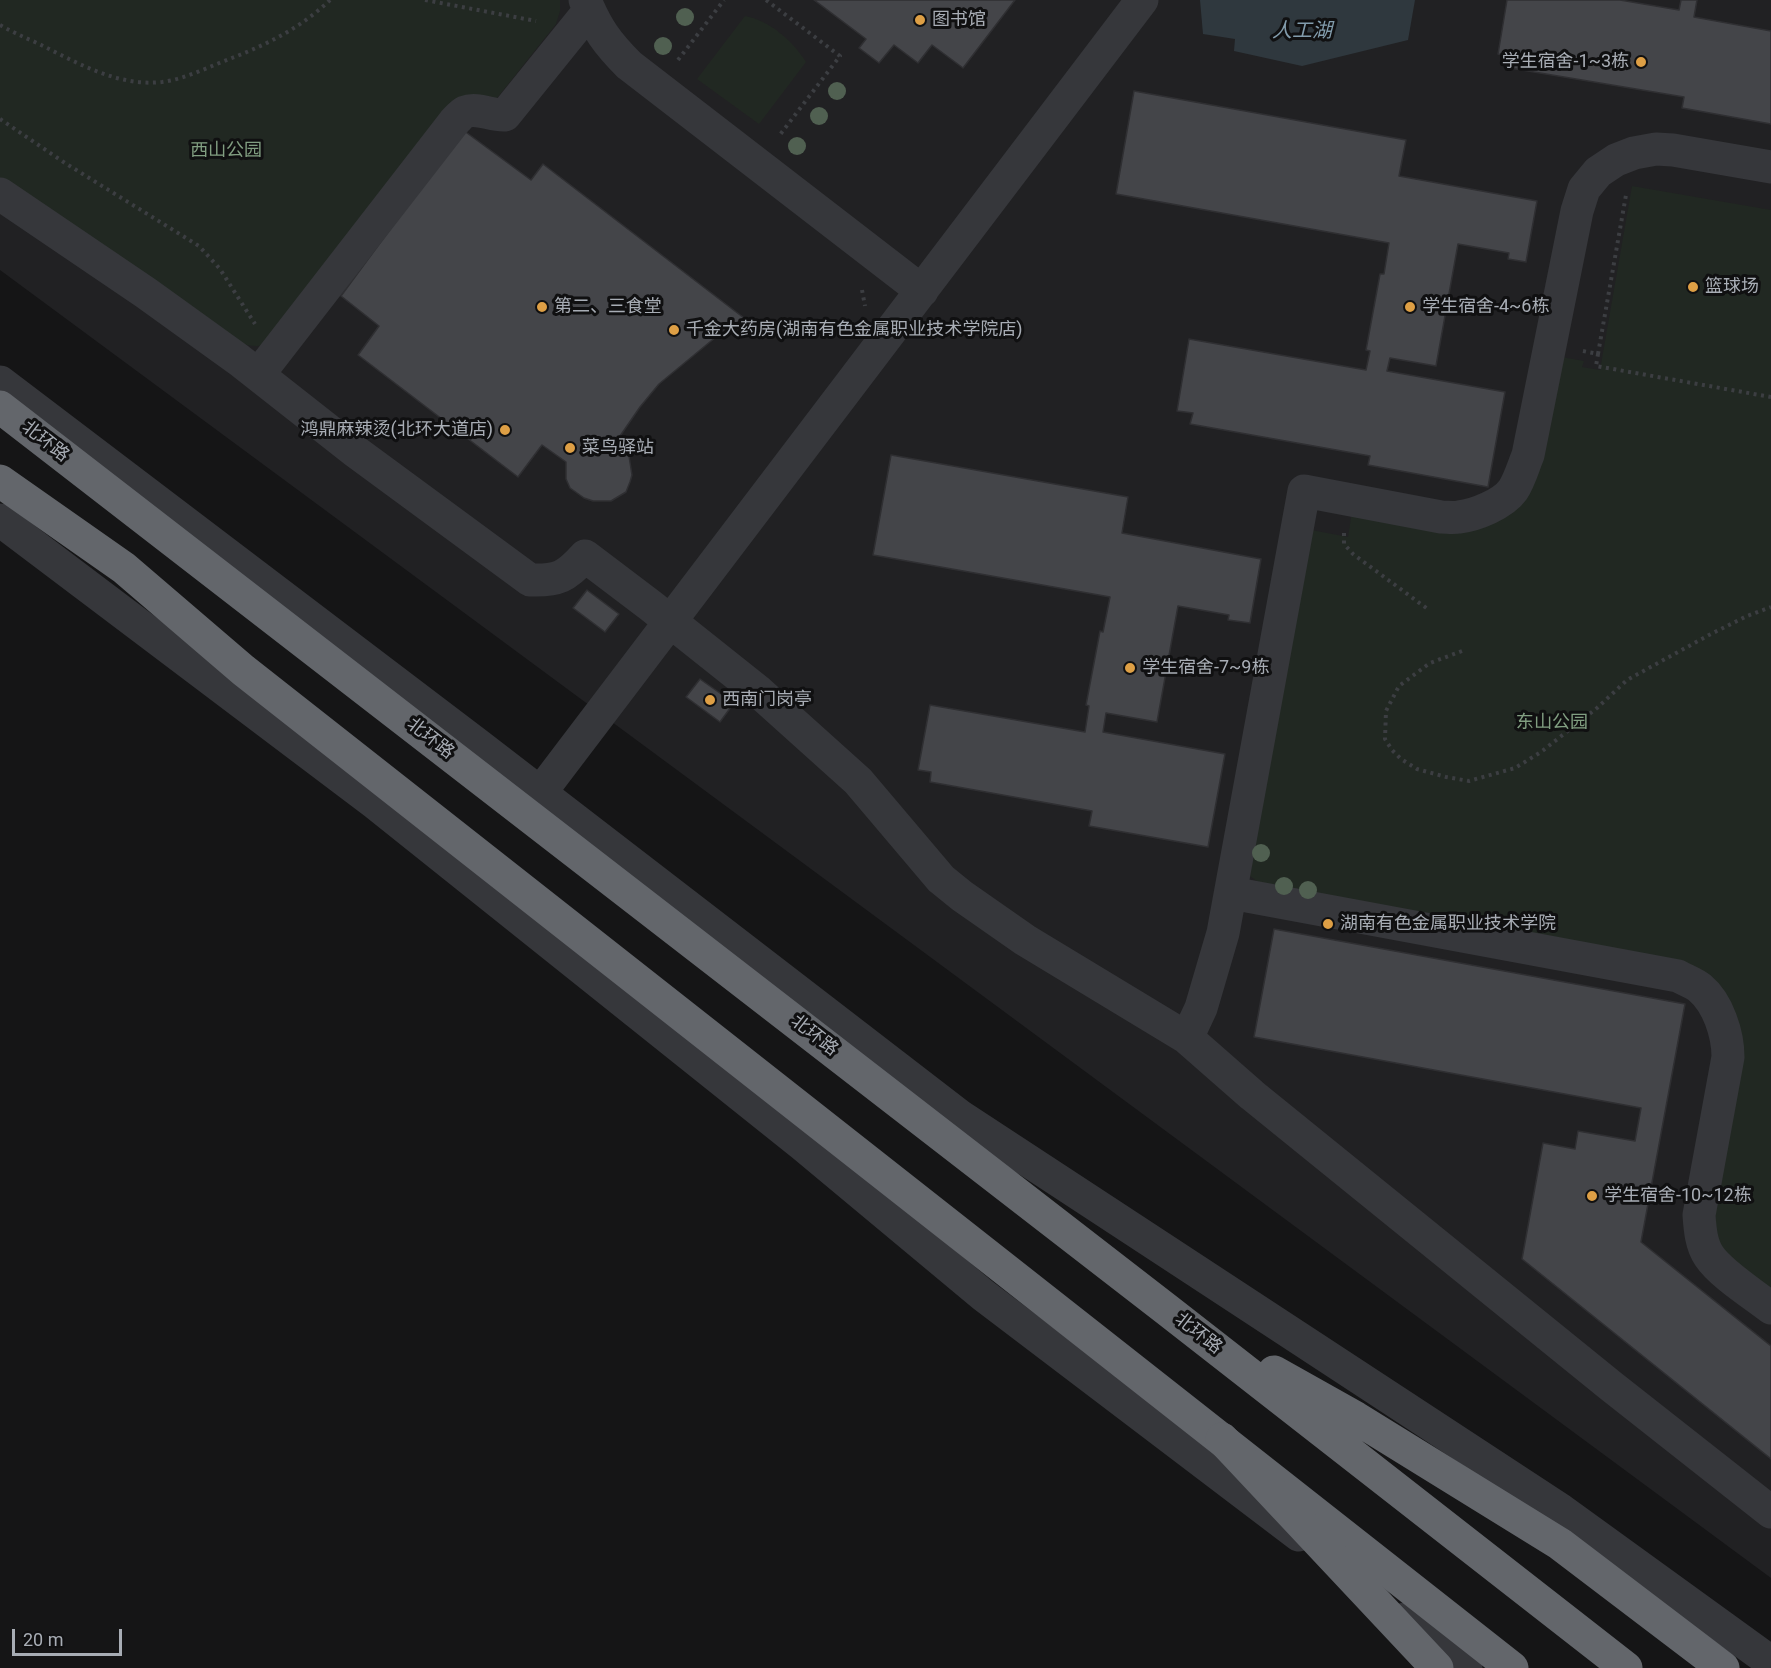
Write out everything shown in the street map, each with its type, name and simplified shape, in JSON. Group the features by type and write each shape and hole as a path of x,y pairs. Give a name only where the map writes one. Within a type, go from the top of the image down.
{"highway":[{"name":"北环路","path":"0,407 1626,1668"},
{"path":"0,481 124,568 243,670 1512,1668"},
{"path":"1166,1309 1356,1418 1560,1544 1723,1668"},
{"path":"1222,1440 1437,1668"}],"street":[{"path":"540,793 1142,0"},
{"path":"265,366 454,122 465,112 480,111 497,116 505,115 511,110 583,13 629,65 922,291"},
{"path":"1187,1038 1201,1008 1220,944 1231,893 1304,492 1441,517 1459,518 1479,513 1497,504 1512,492 1528,455 1577,211 1584,189 1598,172 1616,160 1634,153 1656,149 1771,167"},
{"path":"0,194 146,293 265,366 356,452 530,580 560,578 585,556 759,692 858,781 941,879 962,897 1025,940 1187,1038 1252,1095 1564,1349 1771,1512"},
{"path":"0,382 960,1116 1560,1510 1771,1662"},
{"path":"0,520 375,803 803,1145 983,1295 1289,1527 1466,1668"},
{"path":"1231,893 1678,976 1699,987 1718,1015 1728,1042 1728,1057 1699,1215 1702,1241 1708,1256 1719,1268 1771,1308"}],"path":[{"path":"0,25 64,57 115,77 163,82 183,77 251,50 294,29 330,0"},
{"path":"425,0 583,13"},
{"path":"658,87 723,0"},
{"path":"758,164 840,56 766,0"},
{"path":"0,119 65,163 199,246 220,269 258,329 265,366"},
{"path":"1626,192 1596,366 1771,397"},
{"path":"860,283 865,304 864,312"},
{"path":"1550,346 1598,354"},
{"path":"1351,500 1344,530 1344,544 1353,554 1429,610"},
{"path":"1462,651 1430,663 1399,686 1386,711 1385,739 1401,759 1418,769 1468,781 1515,768 1541,752 1597,708 1627,680 1747,616 1771,608"}],"shaded area":[{"name":"湖南有色金属职业技术学院","path":"0,0 1771,0 1771,1578 0,270"}],"green space":[{"name":"西山公园","path":"0,0 560,0 560,11 556,24 493,103 266,345 256,346 239,343 0,178"},
{"path":"745,16 763,22 780,33 806,62 759,124 697,79"},
{"name":"东山公园","path":"1632,186 1771,210 1771,1297 1714,1249 1718,996 1261,884 1250,876 1301,528 1348,537 1353,505 1499,505 1556,356 1584,361 1582,367 1600,370"}],"water":[{"name":"人工湖","path":"1200,0 1415,0 1408,40 1302,66 1234,51 1235,39 1203,34"}],"building":[{"name":"图书馆","path":"814,0 1015,0 963,68 932,45 918,63 894,45 879,63 859,48 866,39"},
{"name":"学生宿舍-1~3栋","path":"1507,0 1620,0 1679,10 1681,0 1697,0 1694,17 1771,31 1771,124 1682,108 1684,97 1510,68 1513,57 1498,54"},
{"name":"学生宿舍-4~6栋","path":"1134,91 1406,140 1399,176 1537,201 1526,262 1508,259 1509,253 1458,244 1436,366 1390,358 1387,371 1505,392 1488,487 1368,465 1370,456 1190,424 1193,413 1177,411 1189,339 1366,370 1370,351 1366,350 1380,274 1384,274 1389,243 1116,194"},
{"name":"第二、三食堂","path":"463,130 531,180 543,164 744,318 722,332 659,384 640,407 618,439 629,456 632,475 630,482 626,492 611,501 593,501 584,498 570,488 566,479 566,462 542,445 518,477 358,355 379,326 341,296"},
{"name":"学生宿舍-7~9栋","path":"891,455 1128,497 1122,533 1261,559 1250,623 1228,620 1229,615 1178,606 1157,722 1106,713 1103,732 1225,754 1208,847 1089,826 1092,811 930,782 931,772 918,770 930,705 1085,732 1089,706 1086,705 1100,631 1103,632 1110,597 873,555"},
{"path":"587,590 619,614 605,632 573,608"},
{"name":"西南门岗亭","path":"700,679 734,703 720,722 686,697"},
{"name":"学生宿舍-10~12栋","path":"1274,929 1685,1004 1641,1242 1771,1346 1771,1459 1522,1259 1543,1143 1575,1149 1578,1131 1635,1141 1641,1108 1254,1037"}],"place":[{"name":"图书馆","path":"920,20"},
{"name":"学生宿舍-1~3栋","path":"1641,62"},
{"name":"篮球场","path":"1693,287"},
{"name":"第二、三食堂","path":"542,307"},
{"name":"学生宿舍-4~6栋","path":"1410,307"},
{"name":"千金大药房(湖南有色金属职业技术学院店)","path":"674,330"},
{"name":"鸿鼎麻辣烫(北环大道店)","path":"505,430"},
{"name":"菜鸟驿站","path":"570,448"},
{"name":"学生宿舍-7~9栋","path":"1130,668"},
{"name":"西南门岗亭","path":"710,700"},
{"name":"湖南有色金属职业技术学院","path":"1328,924"},
{"name":"学生宿舍-10~12栋","path":"1592,1196"}]}
